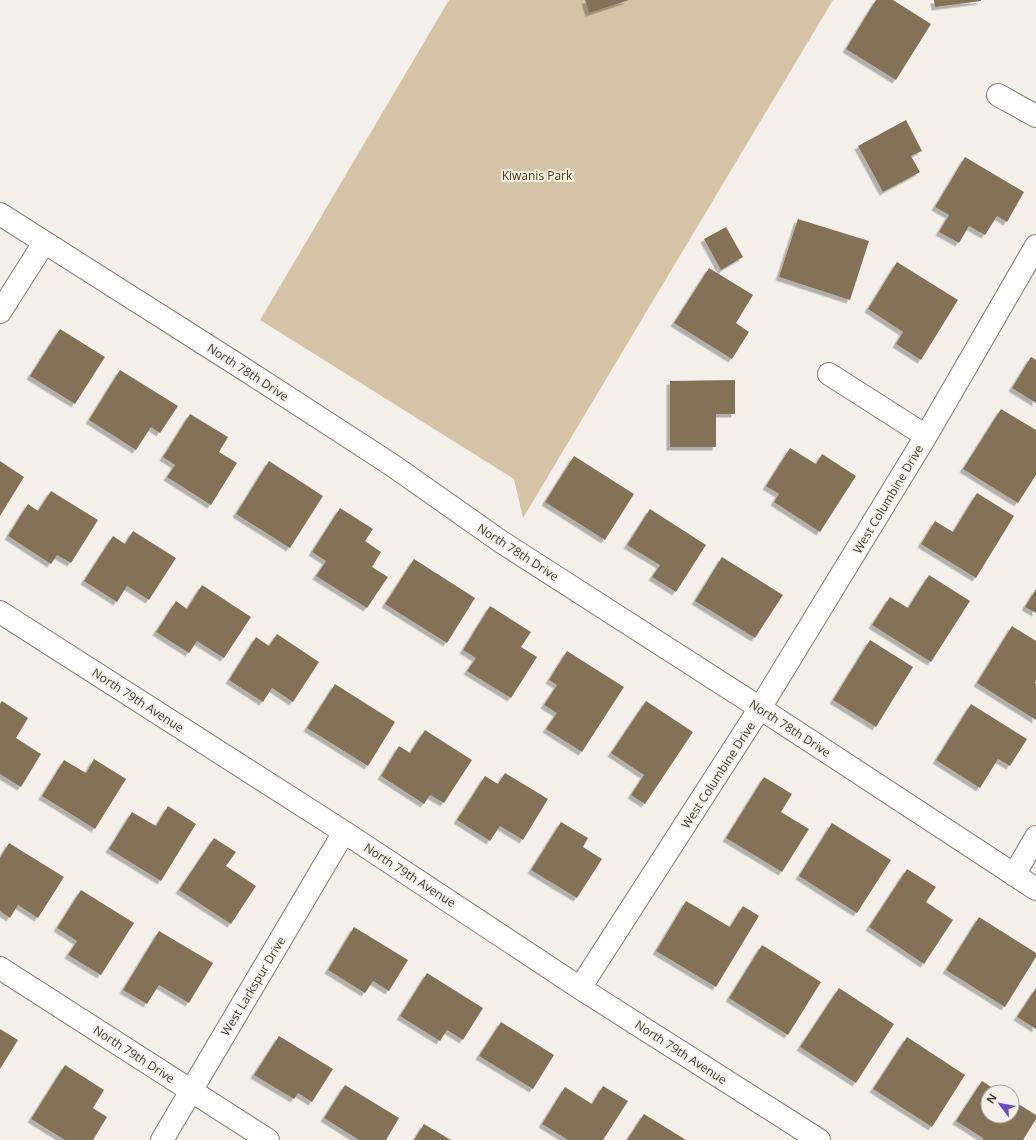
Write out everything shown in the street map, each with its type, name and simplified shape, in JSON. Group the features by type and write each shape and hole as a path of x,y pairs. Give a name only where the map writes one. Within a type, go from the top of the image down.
{"street":[{"path":"998,95 1036,116"},
{"name":"North 78th Drive","path":"0,214 392,465 500,541 760,708 1036,889"},
{"path":"0,312 44,243"},
{"name":"West Columbine Drive","path":"580,988 760,708 926,436 1036,246"},
{"name":"West Columbine Drive","path":"829,374 926,436"},
{"name":"North 79th Avenue","path":"0,612 344,832 580,988 819,1140"},
{"name":"West Larkspur Drive","path":"162,1140 344,832"},
{"path":"1014,875 1036,837"},
{"name":"North 79th Drive","path":"0,968 268,1140"}],"green space":[{"name":"Kiwanis Park","path":"449,0 833,0 523,518 514,479 260,320"}],"building":[{"path":"585,0 629,0 589,13"},
{"path":"876,0 893,0 931,24 896,80 846,49"},
{"path":"934,0 981,0 981,1 935,7"},
{"path":"906,120 922,151 911,156 920,172 883,192 858,146"},
{"path":"965,157 1024,192 1007,222 997,216 985,235 969,226 959,243 939,232 949,215 935,207"},
{"path":"798,219 869,241 850,300 779,277"},
{"path":"726,227 743,257 721,270 704,239"},
{"path":"897,262 958,300 921,360 896,344 903,332 868,309"},
{"path":"709,268 753,295 736,323 749,332 732,359 674,323"},
{"path":"60,329 105,357 75,404 30,376"},
{"path":"1031,357 1036,360 1036,403 1012,388"},
{"path":"120,370 178,406 160,433 151,427 136,450 89,420"},
{"path":"735,380 735,414 716,414 716,447 670,447 670,381"},
{"path":"1001,409 1036,430 1036,475 1018,503 963,469"},
{"path":"190,414 228,437 219,452 237,463 211,505 167,477 175,465 163,457"},
{"path":"790,448 816,464 822,454 856,476 820,532 774,502 779,494 766,486"},
{"path":"574,456 634,494 605,540 545,502"},
{"path":"0,461 24,477 0,516"},
{"path":"269,461 323,496 290,548 236,514"},
{"path":"51,491 98,520 71,563 57,555 51,564 8,536 28,504 38,511"},
{"path":"977,493 1014,516 976,578 921,544 935,521 953,532"},
{"path":"340,508 373,529 365,541 381,552 372,567 388,577 367,608 316,576 326,561 312,552"},
{"path":"650,509 706,545 676,592 652,577 660,565 627,545"},
{"path":"133,531 176,558 149,600 127,586 117,602 84,581 113,536 125,544"},
{"path":"722,557 783,595 755,638 695,601"},
{"path":"414,559 475,598 447,643 385,604"},
{"path":"929,575 970,601 931,662 872,625 890,597 908,608"},
{"path":"202,585 251,617 224,658 197,641 189,653 156,632 176,601 187,609"},
{"path":"1036,589 1036,613 1025,607"},
{"path":"490,606 531,632 521,647 537,657 511,698 467,671 476,658 463,650"},
{"path":"1012,626 1036,641 1036,720 977,683"},
{"path":"277,634 319,662 293,702 272,688 263,702 229,680 256,637 269,646"},
{"path":"870,640 913,667 876,727 833,700"},
{"path":"567,651 624,687 582,752 546,729 557,713 544,705 557,685 549,680"},
{"path":"335,684 395,722 368,766 307,728"},
{"path":"2,701 28,718 16,738 41,754 21,787 0,774 0,704"},
{"path":"646,701 693,732 645,804 631,795 644,775 611,753"},
{"path":"971,704 1027,739 1010,766 998,759 980,788 936,760"},
{"path":"425,730 472,760 444,803 430,795 424,804 381,776 399,746 410,753"},
{"path":"94,759 126,779 95,829 42,796 64,760 86,773"},
{"path":"505,773 548,799 523,840 500,826 490,841 457,820 485,776 498,784"},
{"path":"764,777 792,794 781,812 809,829 782,872 726,838"},
{"path":"168,806 196,824 161,881 109,849 132,812 156,826"},
{"path":"561,822 588,838 583,847 602,859 577,898 531,870"},
{"path":"832,823 891,860 857,913 799,876"},
{"path":"214,838 236,852 226,866 256,886 231,924 179,890"},
{"path":"9,843 64,877 38,918 18,905 10,918 0,911 0,858"},
{"path":"907,869 936,887 926,902 953,920 924,964 869,927"},
{"path":"81,890 134,923 101,975 68,955 77,941 57,928"},
{"path":"686,901 730,927 743,906 759,916 716,987 656,951"},
{"path":"979,917 1036,953 1036,957 1005,1007 946,970"},
{"path":"354,927 408,960 389,991 373,981 365,993 328,970"},
{"path":"159,931 213,963 189,1003 159,985 147,1004 123,990"},
{"path":"762,945 821,982 788,1035 729,998"},
{"path":"427,973 483,1008 463,1040 447,1030 440,1041 400,1016"},
{"path":"839,988 894,1024 856,1083 800,1047"},
{"path":"1036,988 1036,1029 1017,1017"},
{"path":"501,1022 554,1055 533,1089 479,1056"},
{"path":"0,1029 18,1040 0,1069"},
{"path":"279,1036 333,1069 312,1102 298,1093 294,1099 254,1075"},
{"path":"907,1037 965,1075 932,1127 873,1089"},
{"path":"65,1065 104,1090 93,1108 107,1117 93,1140 65,1140 31,1119"},
{"path":"980,1084 980,1124 1020,1124 1020,1105 1036,1115 1036,1119 1023,1140 983,1140 983,1138 956,1121"},
{"path":"345,1085 399,1118 386,1140 359,1140 324,1118"},
{"path":"603,1086 628,1101 603,1140 568,1140 542,1124 565,1087 592,1104"},
{"path":"644,1114 686,1140 627,1140"},
{"path":"424,1124 451,1140 414,1140"}]}
